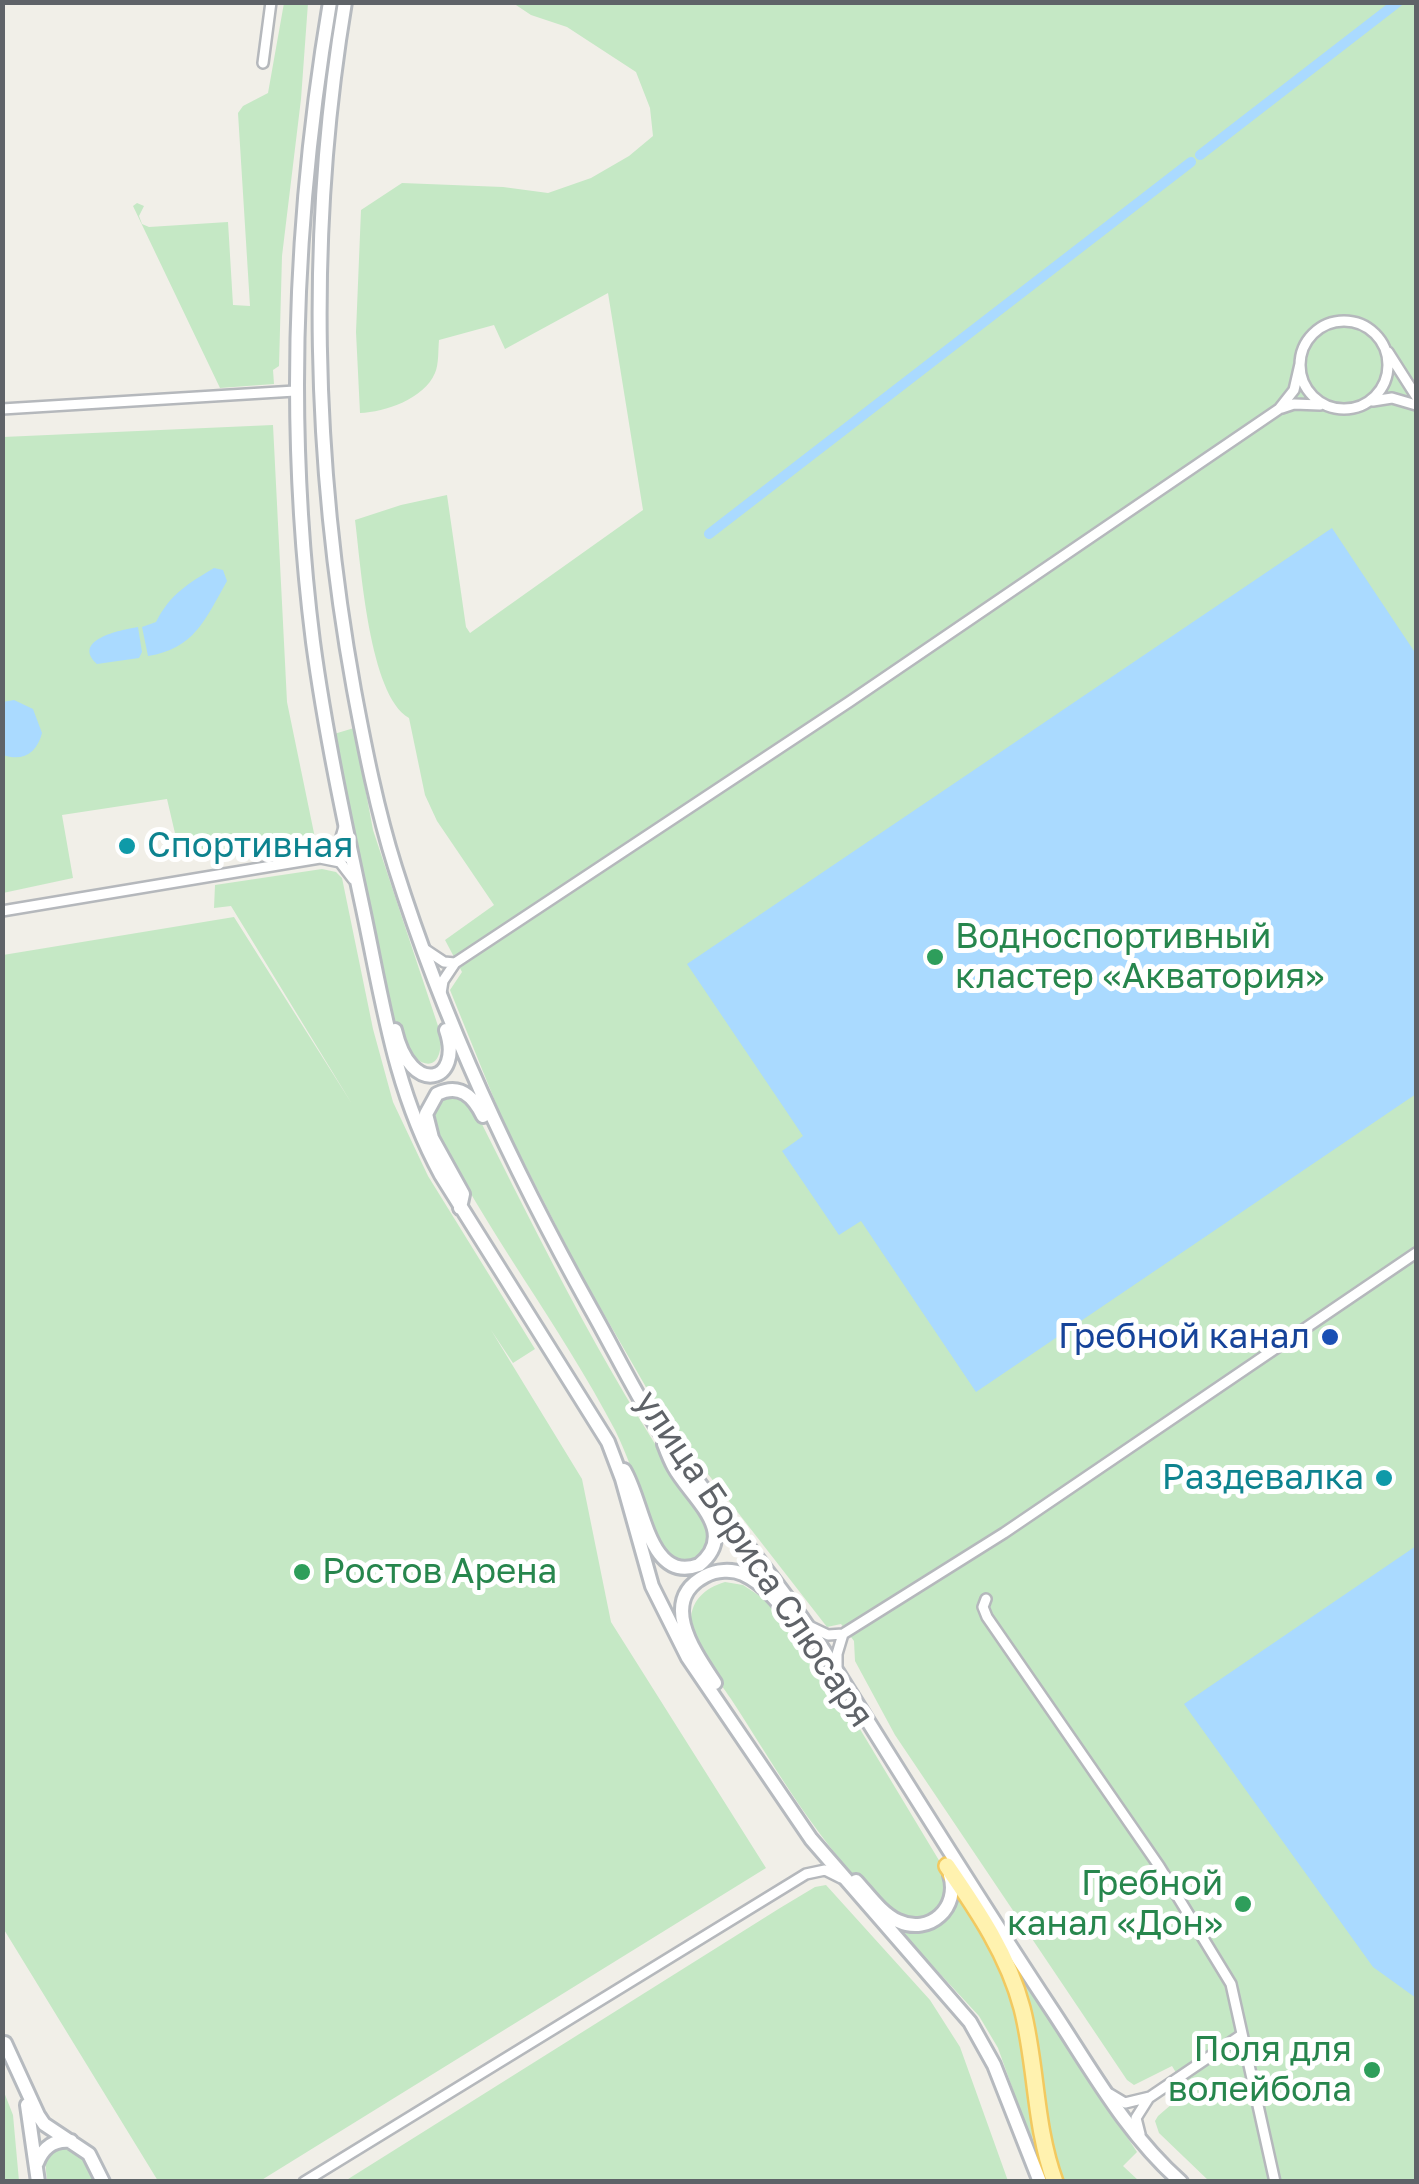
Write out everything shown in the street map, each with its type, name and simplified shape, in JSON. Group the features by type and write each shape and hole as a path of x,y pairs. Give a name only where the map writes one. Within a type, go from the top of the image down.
{"main road":[{"name":"улица Бориса Слюсаря","path":"330,2 308,142 297,289 298,470 310,608 327,730 393,1059 409,1109 422,1141 460,1208 608,1442 662,1609 688,1658 769,1781 839,1874 936,1980 976,2031 994,2065 1040,2182"},
{"name":"улица Бориса Слюсаря","path":"345,2 328,135 319,290 324,466 342,626 361,724 394,864 438,989 510,1159 655,1425 837,1670 920,1808 1105,2091 1181,2182"},
{"path":"380,992 389,1002 404,1059 416,1073 432,1075 447,1066 451,1048 434,995 438,989"},
{"path":"460,1208 463,1194 427,1124 432,1098 445,1090 465,1092 478,1106 500,1154 510,1159"},
{"path":"608,1442 634,1486 661,1559 669,1566 689,1568 707,1559 714,1545 714,1527 674,1468 655,1425"},
{"path":"730,1720 732,1709 684,1632 683,1604 696,1582 718,1571 743,1574 771,1595 814,1648 822,1648"},
{"path":"920,1808 920,1823 990,1931 1016,1985 1030,2047 1040,2129 1055,2182"},
{"path":"839,1874 844,1867 887,1914 900,1922 921,1925 940,1917 951,1901 954,1891 947,1866"},
{"path":"4,2040 38,2115 89,2154 103,2182"},
{"path":"4,2040 31,2116 38,2182"},
{"path":"36,2165 47,2147 60,2141 75,2142"}],"street":[{"path":"263,63 271,2"},
{"path":"438,989 454,963 849,702 1280,409 1294,390 1303,348 1323,326 1338,321 1369,328 1416,396"},
{"path":"1365,404 1379,392 1387,375 1387,356 1380,340"},
{"path":"1300,364 1308,390 1330,406"},
{"path":"2,409 295,391"},
{"path":"1280,409 1308,403 1348,409 1392,398 1416,404"},
{"path":"320,858 338,846 345,824"},
{"path":"2,911 320,858 340,862 347,868 360,895"},
{"path":"423,948 444,962 454,963"},
{"path":"806,1625 828,1635 843,1634 1004,1533 1416,1253"},
{"path":"986,1599 982,1607 987,1617 1089,1762 1231,1984 1275,2182"},
{"path":"837,1670 843,1634"},
{"path":"304,2182 806,1874 825,1870 839,1874"},
{"path":"1144,2142 1136,2118 1150,2097 1240,2036"},
{"path":"1105,2091 1125,2102 1150,2097"}],"green space":[{"path":"284,3 308,3 282,256 279,366 273,370 274,384 220,388 133,206 144,206 139,216 142,224 149,227 228,222 233,305 250,306 238,113 243,106 268,93"},
{"path":"513,3 1416,3 1416,2181 1209,2181 1159,2133 1155,2121 1158,2116 1187,2091 1172,2066 1134,2085 1127,2080 895,1735 855,1661 854,1641 841,1624 827,1627 662,1415 578,1269 503,1121 450,990 462,972 445,940 494,905 437,821 425,795 409,718 395,705 376,657 355,520 447,495 470,633 643,510 608,293 505,349 494,325 439,340 436,369 430,382 403,402 370,412 360,413 356,332 361,210 402,183 548,193 591,178 629,156 653,136 650,108 636,72 567,27 531,15"},
{"path":"273,425 287,702 315,838 181,859 167,799 62,815 73,878 3,893 3,437"},
{"path":"354,728 373,830 441,1035 438,1057 428,1064 400,1045 348,813 334,734"},
{"name":"Ростов Арена","path":"322,869 336,872 342,878 373,1029 393,1102 428,1176 535,1349 513,1363 491,1330 582,1479 611,1622 766,1868 260,2181 158,2181 3,1928 3,955 234,917 352,1104 231,906 214,908 215,885"},
{"path":"459,1094 473,1106 611,1370 706,1520 711,1536 701,1559 690,1564 668,1558 615,1430 594,1391 476,1203 433,1125 431,1114 439,1098"},
{"path":"725,1582 743,1585 772,1604 822,1666 943,1867 949,1893 937,1914 914,1922 890,1910 864,1886 821,1836 707,1664 696,1645 691,1617 704,1592"},
{"path":"826,1885 930,2000 960,2047 1008,2181 345,2181 780,1908 815,1887"},
{"path":"958,1893 991,1945 1011,1993 1022,2045 1034,2149 998,2048 979,2016 904,1935 907,1930 926,1929 940,1922 951,1911"},
{"path":"1020,1975 1137,2152 1123,2166 1139,2181 1064,2181 1051,2143 1036,2039"},
{"path":"2,2087 13,2115 19,2181 3,2181"},
{"path":"63,2145 84,2152 96,2181 47,2181 45,2160"}],"water":[{"path":"1332,528 1416,654 1416,1094 976,1392 861,1221 839,1235 782,1151 803,1136 687,964"},
{"path":"214,568 223,570 227,581 197,630 177,647 148,656 142,627 156,622 174,597"},
{"path":"138,627 142,652 139,658 97,664 91,656 90,649 101,638"},
{"path":"14,700 33,709 42,733 33,751 17,757 3,755 3,702"},
{"name":"Гребной канал «Дон»","path":"1416,1546 1416,1998 1373,1967 1184,1704"}],"waterway":[{"path":"1200,155 1398,2"},
{"path":"709,534 1191,162"}],"place":[{"name":"Спортивная","path":"127,846"},
{"name":"Водноспортивный кластер «Акватория»","path":"935,957"},
{"name":"Гребной канал","path":"1330,1337"},
{"name":"Раздевалка","path":"1384,1478"},
{"name":"Ростов Арена","path":"302,1572"},
{"name":"Гребной канал «Дон»","path":"1243,1904"},
{"name":"Поля для волейбола","path":"1372,2070"}]}
